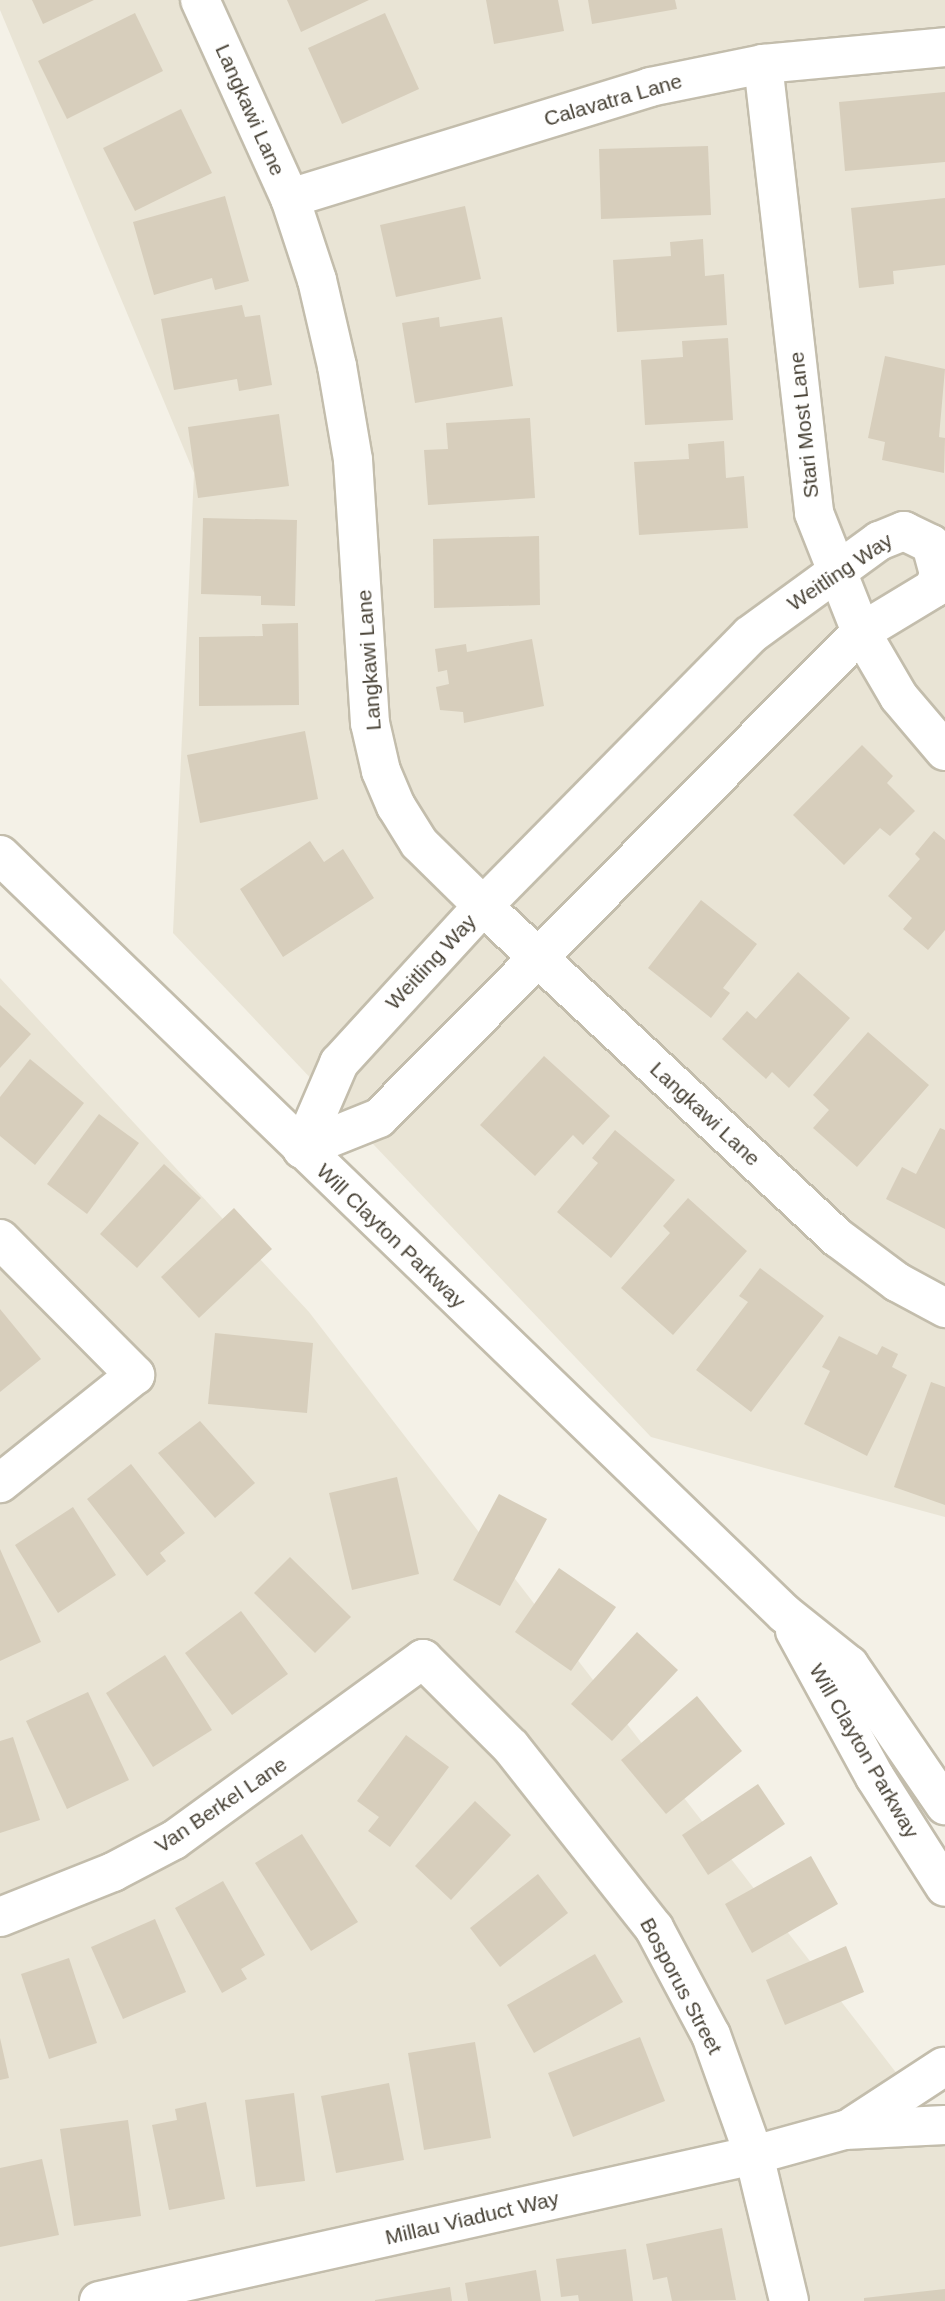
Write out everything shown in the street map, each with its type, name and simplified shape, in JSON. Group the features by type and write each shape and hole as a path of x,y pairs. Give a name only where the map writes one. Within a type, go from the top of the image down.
{"street":[{"name":"Langkawi Lane","path":"200,0 289,198 317,280 351,447 360,536 370,723 381,771 419,843 838,1238 897,1282 945,1308"},
{"name":"Calavatra Lane","path":"289,198 650,87 763,64 945,47"},
{"name":"Stari Most Lane","path":"763,64 814,513 834,572 861,632 899,697 945,751"},
{"name":"Weitling Way","path":"904,531 919,535 938,558 934,588 861,632 379,1118 302,1149 339,1063 483,906 750,635 888,535 904,531"},
{"name":"Will Clayton Parkway","path":"0,855 785,1614 849,1665 945,1805"},
{"path":"0,1239 135,1375 0,1483"},
{"name":"Will Clayton Parkway","path":"785,1614 875,1777 945,1887"},
{"name":"Van Berkel Lane","path":"0,1917 79,1887 174,1840 423,1659"},
{"name":"Bosporus Street","path":"423,1659 511,1747 586,1836 654,1928 711,2035 754,2155 789,2301"},
{"name":"Millau Viaduct Way","path":"845,2130 944,2075"},
{"name":"Millau Viaduct Way","path":"99,2301 754,2155 845,2130 945,2126"}],"shaded area":[{"path":"0,0 945,0 945,1517 651,1437 173,933 194,473 0,10"},
{"path":"0,978 309,1312 945,2136 945,2301 0,2301"}],"building":[{"path":"32,0 94,0 43,24"},
{"path":"287,0 369,0 301,32"},
{"path":"486,0 558,0 564,31 494,44"},
{"path":"588,0 675,0 677,9 592,24"},
{"path":"135,13 163,71 67,119 38,61"},
{"path":"385,13 419,89 342,124 308,48"},
{"path":"945,92 945,162 845,171 839,102"},
{"path":"181,109 212,173 135,211 103,148"},
{"path":"708,146 711,215 601,219 599,149"},
{"path":"225,196 249,281 215,290 212,278 154,295 133,222"},
{"path":"945,198 945,265 893,271 894,284 859,288 851,208"},
{"path":"465,206 481,279 396,297 380,225"},
{"path":"703,239 705,276 724,274 727,325 617,332 613,260 671,256 670,242"},
{"path":"242,305 245,317 260,315 272,385 239,391 237,379 174,390 161,319"},
{"path":"439,317 440,327 502,317 513,386 415,403 402,323"},
{"path":"728,338 733,420 645,425 641,360 683,357 682,341"},
{"path":"885,356 945,369 939,437 945,438 944,473 882,460 885,442 868,438"},
{"path":"279,414 289,486 198,498 188,427"},
{"path":"530,418 535,498 428,505 424,450 448,449 446,423"},
{"path":"724,441 726,478 744,476 748,528 639,535 634,462 689,459 688,444"},
{"path":"203,518 297,520 295,606 261,605 261,596 201,594"},
{"path":"539,536 540,605 434,608 433,539"},
{"path":"298,623 299,705 199,706 199,637 263,636 262,624"},
{"path":"532,639 544,706 464,723 463,712 440,710 436,687 449,684 447,670 438,672 435,649 466,644 467,652"},
{"path":"305,731 318,799 200,823 187,755"},
{"path":"862,745 893,776 887,783 915,811 890,836 880,828 844,865 793,815"},
{"path":"934,831 945,840 945,930 928,950 903,929 912,918 888,896 920,859 915,854"},
{"path":"310,841 324,862 343,849 374,898 283,957 240,889"},
{"path":"701,900 757,944 723,988 730,993 711,1018 648,968"},
{"path":"798,972 850,1018 789,1088 772,1072 766,1079 722,1039 747,1011 756,1019"},
{"path":"0,1005 31,1034 0,1068"},
{"path":"868,1032 929,1085 857,1167 813,1128 829,1110 813,1095"},
{"path":"544,1056 610,1116 583,1145 573,1135 535,1176 480,1125"},
{"path":"30,1059 84,1103 35,1165 0,1136 0,1097"},
{"path":"99,1114 139,1143 87,1214 47,1184"},
{"path":"940,1128 945,1130 945,1229 886,1199 902,1167 916,1174"},
{"path":"615,1130 675,1180 611,1258 557,1212 598,1163 592,1158"},
{"path":"164,1164 201,1198 137,1268 100,1234"},
{"path":"688,1198 747,1251 673,1335 621,1288 670,1233 663,1226"},
{"path":"234,1208 272,1249 199,1318 161,1277"},
{"path":"760,1268 824,1316 751,1412 696,1370 748,1302 739,1296"},
{"path":"0,1309 41,1359 0,1392"},
{"path":"215,1333 313,1343 307,1413 208,1404"},
{"path":"839,1336 877,1355 882,1346 898,1354 892,1367 907,1375 867,1456 804,1424 830,1371 822,1367"},
{"path":"931,1382 945,1387 945,1505 894,1487"},
{"path":"200,1421 255,1483 215,1518 158,1453"},
{"path":"131,1464 185,1533 160,1553 166,1561 147,1576 87,1499"},
{"path":"397,1477 419,1574 352,1590 329,1493"},
{"path":"499,1494 547,1519 500,1606 453,1580"},
{"path":"73,1507 116,1575 58,1613 15,1545"},
{"path":"0,1549 41,1642 0,1661"},
{"path":"290,1557 351,1617 315,1653 254,1593"},
{"path":"559,1568 616,1607 571,1671 515,1632"},
{"path":"241,1611 288,1674 232,1715 185,1653"},
{"path":"637,1632 678,1670 612,1741 571,1704"},
{"path":"165,1655 212,1730 153,1767 106,1693"},
{"path":"88,1692 129,1780 67,1809 26,1721"},
{"path":"697,1696 742,1751 666,1814 621,1760"},
{"path":"406,1735 449,1767 390,1847 368,1831 379,1817 357,1801"},
{"path":"13,1737 40,1820 0,1833 0,1741"},
{"path":"758,1784 785,1824 708,1875 682,1835"},
{"path":"475,1801 511,1835 451,1900 415,1866"},
{"path":"302,1834 358,1922 311,1951 255,1863"},
{"path":"811,1856 838,1904 752,1953 725,1904"},
{"path":"538,1874 568,1913 500,1967 470,1928"},
{"path":"223,1881 265,1955 241,1969 247,1979 222,1993 175,1908"},
{"path":"155,1919 186,1992 123,2019 91,1947"},
{"path":"846,1946 864,1992 785,2025 766,1980"},
{"path":"595,1954 623,2002 534,2053 507,2005"},
{"path":"69,1958 97,2043 49,2059 21,1974"},
{"path":"640,2037 665,2101 573,2137 548,2073"},
{"path":"0,2038 9,2078 0,2080"},
{"path":"475,2042 491,2138 424,2150 408,2053"},
{"path":"389,2083 404,2160 336,2173 321,2096"},
{"path":"294,2093 305,2181 256,2187 245,2100"},
{"path":"206,2102 225,2199 169,2210 152,2125 177,2120 175,2109"},
{"path":"128,2120 141,2216 74,2226 60,2129"},
{"path":"42,2159 59,2235 0,2247 0,2168"},
{"path":"722,2228 736,2300 672,2301 667,2277 653,2280 646,2244"},
{"path":"626,2249 633,2301 579,2301 578,2295 561,2297 556,2259"},
{"path":"536,2270 541,2301 468,2301 465,2283"},
{"path":"450,2287 452,2301 375,2301 375,2300"},
{"path":"945,2289 945,2301 864,2301 864,2298"}]}
